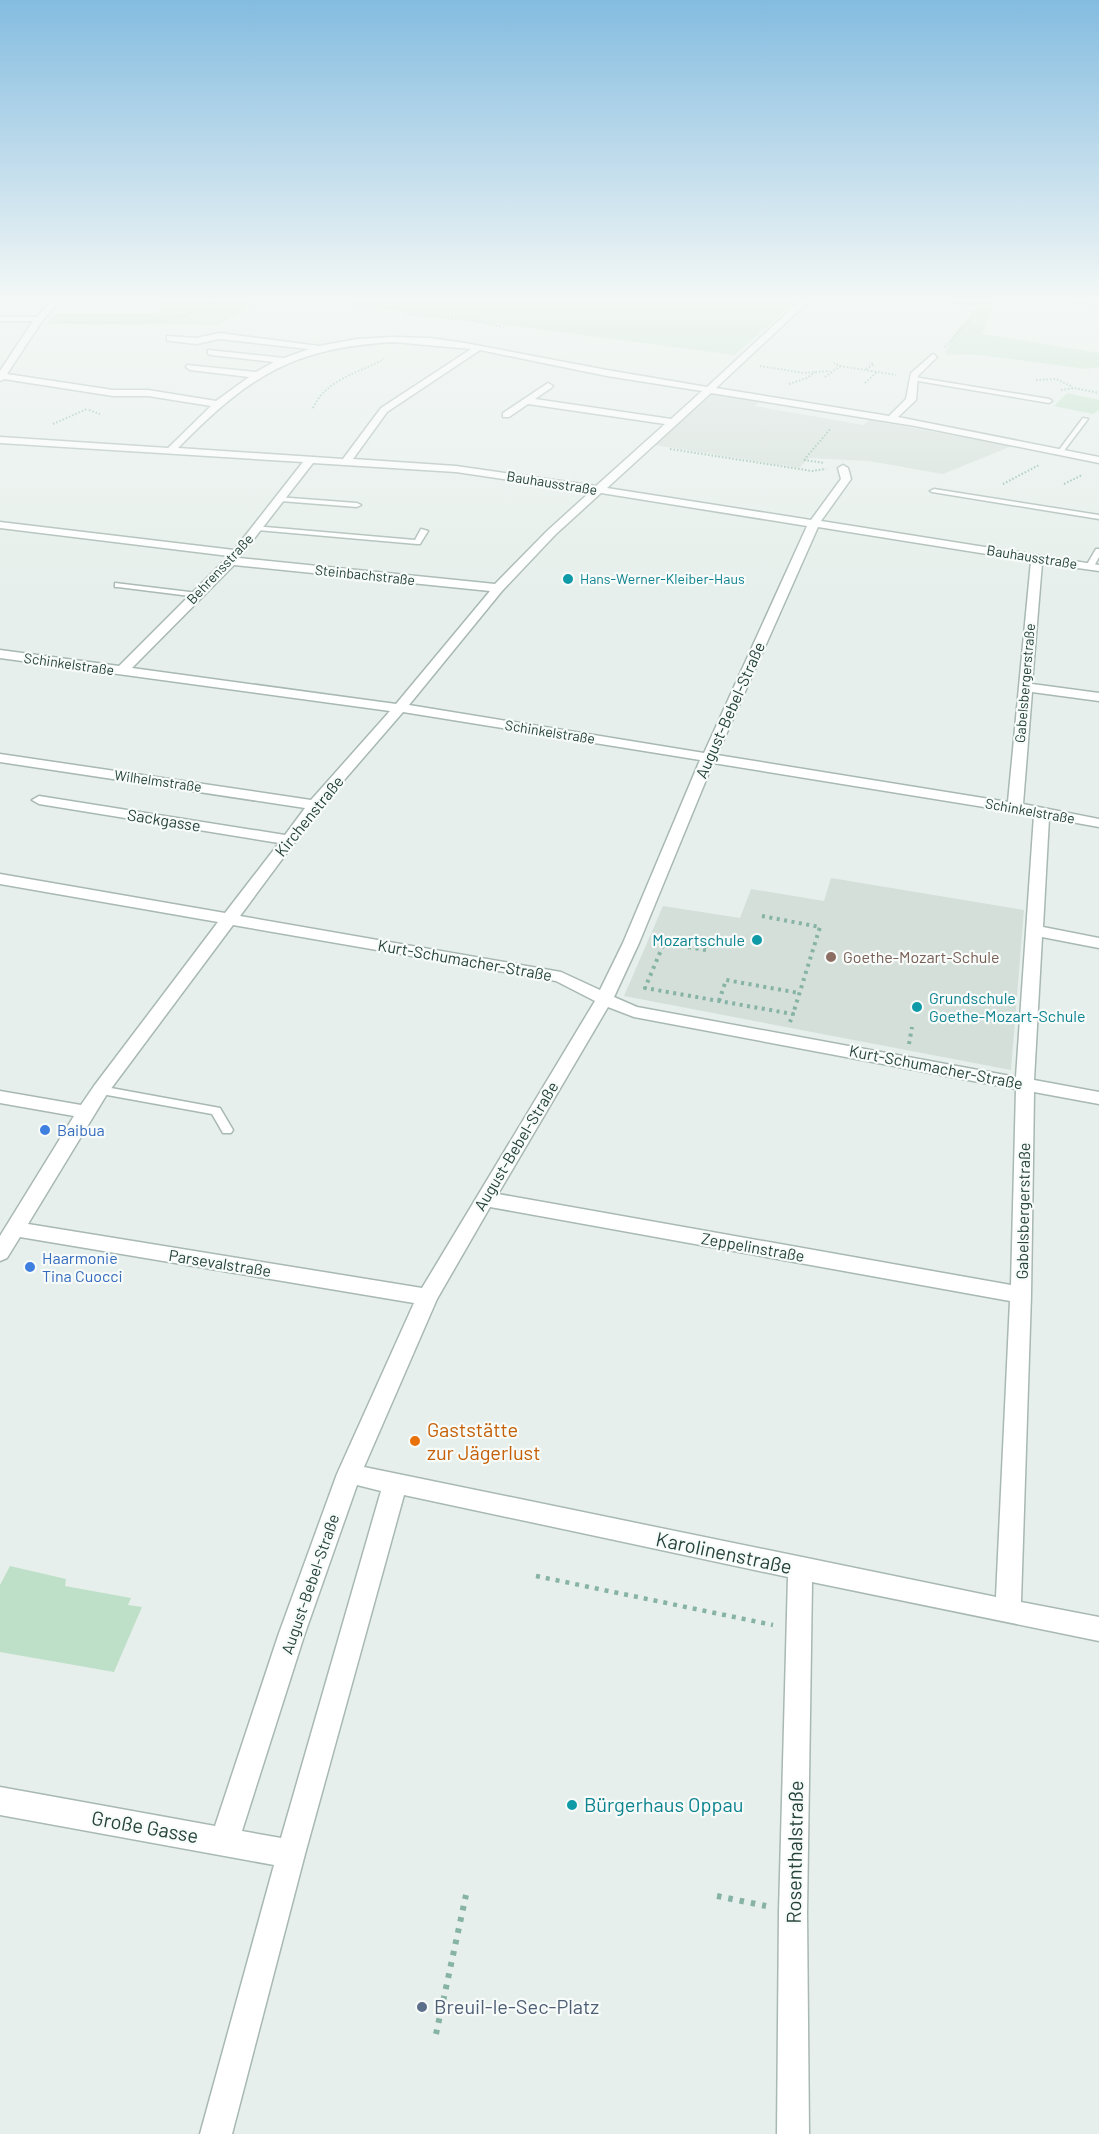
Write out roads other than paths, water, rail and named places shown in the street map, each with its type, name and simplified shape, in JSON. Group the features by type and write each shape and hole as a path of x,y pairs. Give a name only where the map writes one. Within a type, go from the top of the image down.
{"street":[{"path":"183,399 216,404"},
{"path":"170,451 223,399"},
{"path":"346,462 384,410 401,399"},
{"path":"506,415 530,399"},
{"name":"Kirchenstraße","path":"0,1253 100,1090 315,805 400,708 498,588 596,490 697,399"},
{"path":"764,399 1099,460"},
{"path":"890,420 911,399"},
{"path":"526,401 670,422"},
{"name":"Bauhausstraße","path":"0,440 456,469 1095,567"},
{"name":"Behrensstraße","path":"122,671 234,558 310,460"},
{"name":"August-Bebel-Straße","path":"224,1842 291,1636 349,1474 427,1297 604,999 631,943 709,758 814,524 846,479 843,468"},
{"name":"Steinbachstraße","path":"0,525 234,558 498,588"},
{"name":"Gabelsbergerstraße","path":"1015,807 1036,558"},
{"name":"Schinkelstraße","path":"0,654 400,708 1015,807 1099,823"},
{"path":"1024,687 1099,697"},
{"name":"Wilhelmstraße","path":"0,758 315,805"},
{"name":"Sackgasse","path":"39,800 288,840"},
{"name":"Gabelsbergerstraße","path":"1008,1610 1021,1295 1025,1084 1042,812"},
{"name":"Kurt-Schumacher-Straße","path":"0,879 561,977 634,1012 786,1038 1099,1098"},
{"path":"1036,931 1099,943"},
{"path":"0,1097 85,1112"},
{"name":"Zeppelinstraße","path":"484,1199 1021,1295"},
{"name":"Parsevalstraße","path":"14,1228 427,1297"},
{"name":"Karolinenstraße","path":"349,1474 1099,1629"},
{"path":"216,2134 291,1854 395,1484"},
{"name":"Rosenthalstraße","path":"793,2134 793,1912 800,1569"},
{"name":"Große Gasse","path":"0,1801 291,1854"}],"lane":[{"path":"1033,399 1049,401"},
{"path":"1063,452 1085,419"},
{"path":"934,491 1099,517"},
{"path":"280,499 357,505"},
{"path":"257,528 417,542 424,531"},
{"path":"1095,567 1099,551"},
{"path":"118,585 198,595"},
{"path":"100,1090 216,1111 226,1130"}],"place":[{"name":"Hans-Werner-Kleiber-Haus","path":"568,579"},
{"name":"Mozartschule","path":"757,940"},
{"name":"Goethe-Mozart-Schule","path":"831,957"},
{"name":"Grundschule Goethe-Mozart-Schule","path":"917,1007"},
{"name":"Baibua","path":"45,1130"},
{"name":"Haarmonie Tina Cuocci","path":"30,1267"},
{"name":"Gaststätte zur Jägerlust","path":"415,1441"},
{"name":"Bürgerhaus Oppau","path":"572,1805"},
{"name":"Breuil-le-Sec-Platz","path":"422,2007"}]}
